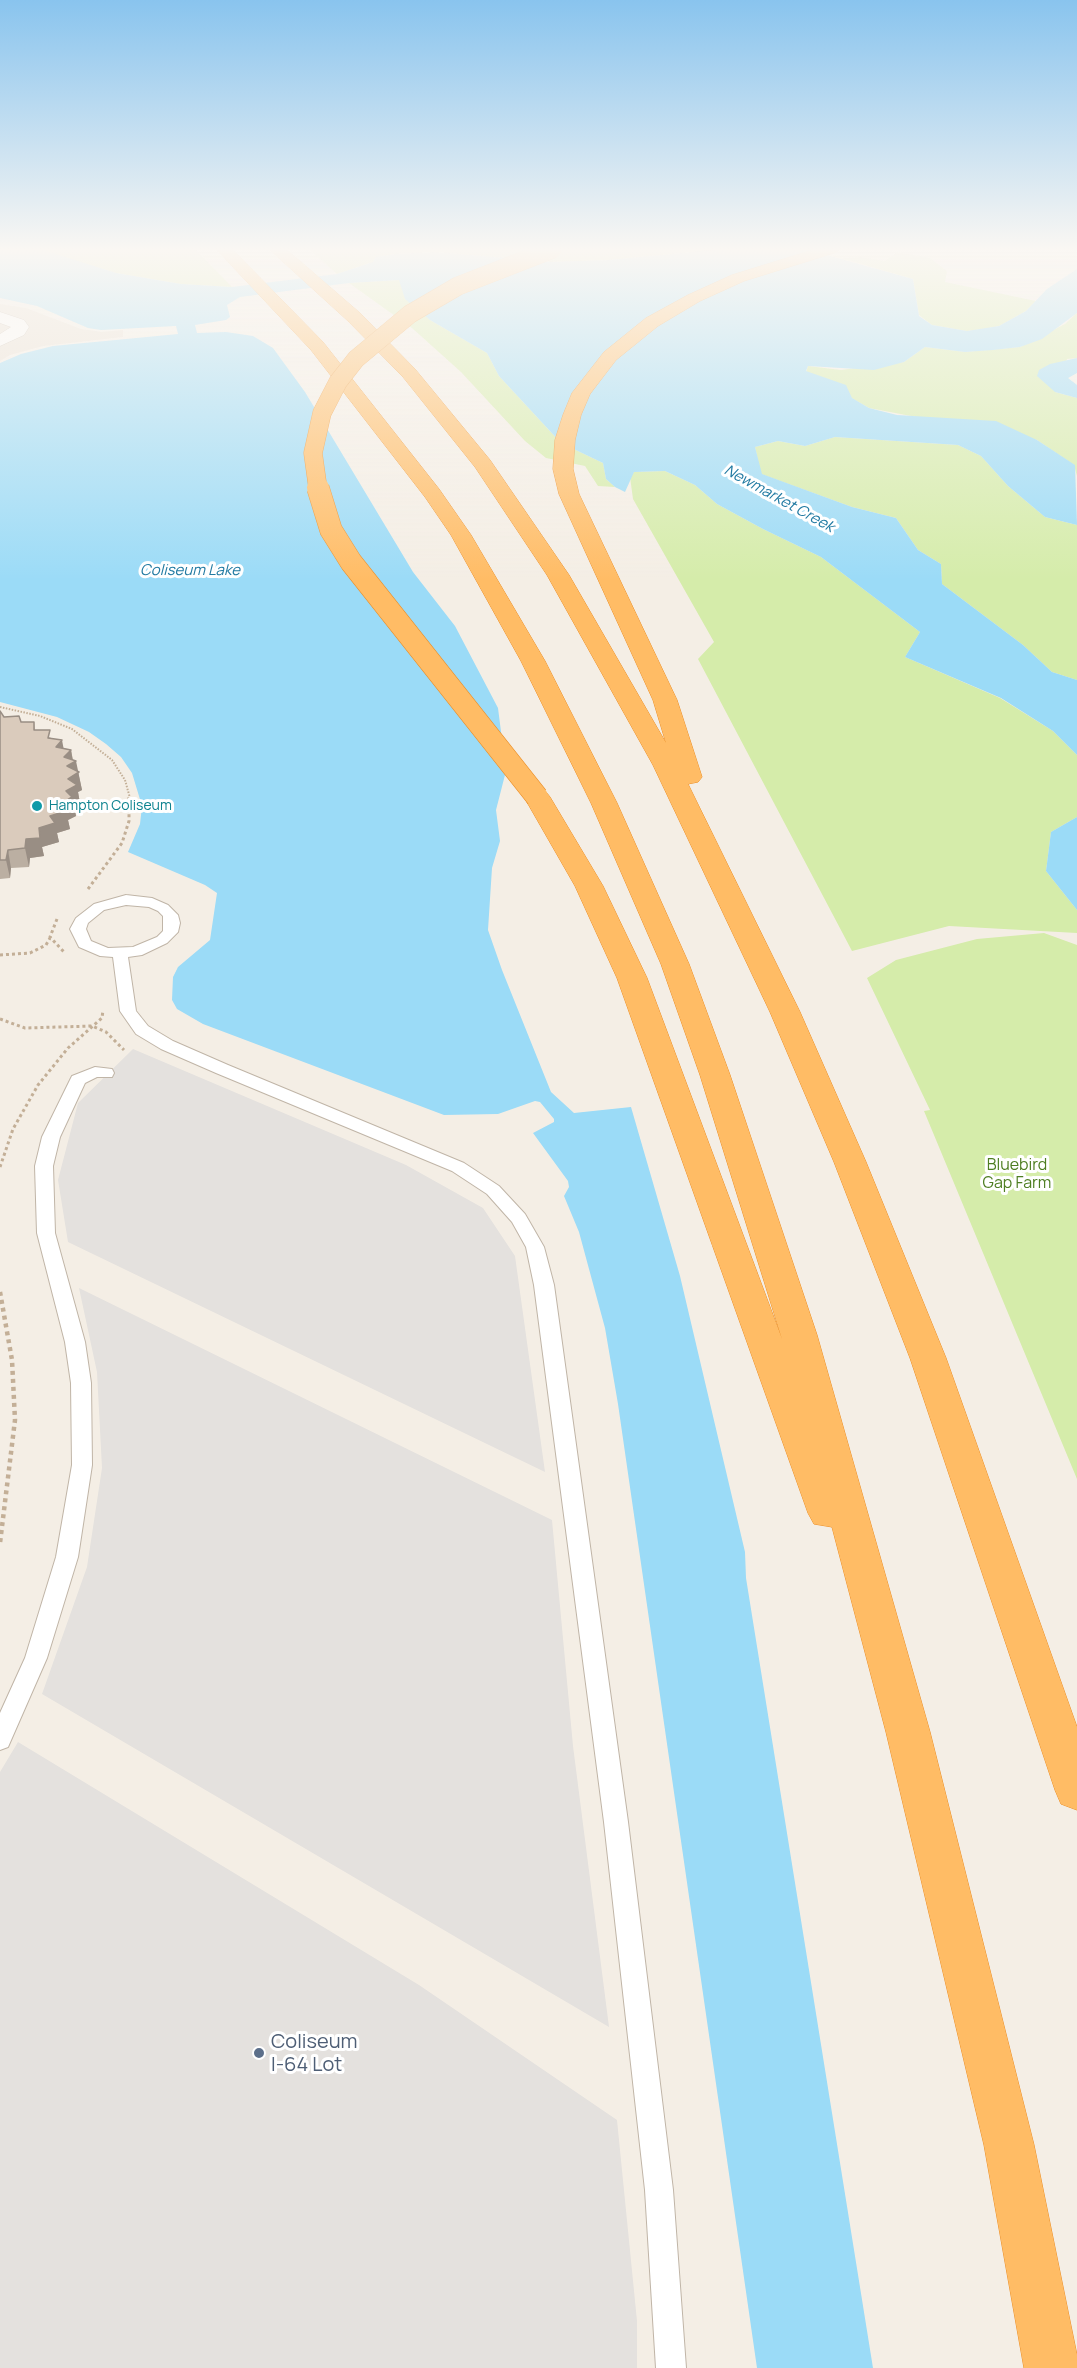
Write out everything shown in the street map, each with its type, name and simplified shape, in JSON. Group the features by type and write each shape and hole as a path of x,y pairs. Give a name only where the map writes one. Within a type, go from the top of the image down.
{"highway":[{"path":"328,360 373,416 461,536 533,661 609,814 675,964 719,1086 800,1335 908,1732 1009,2145 1052,2368"},
{"path":"356,360 338,382 322,413 314,453 320,501 332,530 351,562 537,797 589,885 632,978 908,1732"},
{"path":"396,360 436,403 523,521 587,624 666,765 716,865 785,1012 845,1151 928,1358 1077,1790"},
{"path":"607,360 581,393 572,415 565,441 563,469 569,494 580,521 665,700 716,865"}],"lane":[{"path":"140,900 163,908 170,915 172,923 170,932 162,940 136,952 120,953 94,949 85,944 78,929 88,913 112,903 140,900"},
{"path":"120,953 128,1011 142,1030 200,1059 458,1167 493,1190 519,1218 535,1247 544,1285 616,1822 659,2190 671,2368"},
{"path":"0,1740 36,1658 54,1605 69,1547 82,1465 81,1383 75,1342 46,1233 44,1166 51,1137 78,1080 95,1072 106,1073"}],"path":[{"path":"0,955 30,953 46,945 50,937"},
{"path":"0,1019 25,1028 92,1026 106,1032 124,1050"},
{"path":"0,1292 12,1360 15,1420 0,1543"}],"green space":[{"path":"447,360 490,360 499,376 561,443 603,463 606,479 615,487 598,486 585,466 546,458 525,441"},
{"path":"907,360 1067,360 1055,392 1077,398 1077,476 1074,465 1037,440 869,408 806,372 808,366 841,370 904,362"},
{"path":"835,437 958,445 981,456 1008,486 1045,517 1077,525 1077,680 1052,672 1023,645 942,584 941,564 918,550 896,518 852,507 761,474 755,447 778,441 805,446"},
{"path":"665,471 695,485 717,504 821,557 920,632 905,657 1000,698 1053,731 1077,755 1077,817 1051,832 1046,871 1077,910 1077,933 949,926 852,951 698,659 714,642 633,499 630,477 634,472"},
{"name":"Bluebird Gap Farm","path":"1044,933 1077,945 1077,1479 924,1111 930,1110 867,978 896,960 977,939"}],"shaded area":[{"path":"133,1049 406,1165 483,1208 515,1256 545,1472 68,1242 58,1180 78,1103"},
{"path":"79,1288 552,1520 573,1746 609,2027 42,1694 87,1567 102,1468 97,1372"},
{"name":"Coliseum I-64 Lot","path":"18,1742 419,1985 617,2120 637,2321 637,2368 0,2368 0,1772"}],"water":[{"name":"Coliseum Lake","path":"8,360 281,360 305,392 413,572 455,626 498,708 506,771 496,810 500,841 492,868 488,930 551,1092 574,1113 631,1107 680,1276 745,1552 746,1578 873,2368 757,2368 618,1404 605,1328 579,1232 564,1196 569,1187 568,1181 533,1133 554,1122 554,1119 540,1102 535,1101 498,1114 444,1115 203,1024 177,1009 172,1000 173,977 178,967 210,940 217,893 205,885 128,852 140,824 142,806 132,773 121,757 89,732 57,717 0,702 0,363"},
{"name":"Newmarket Creek","path":"490,360 907,360 874,370 808,366 806,371 846,385 852,398 869,408 897,415 996,421 1037,440 1075,465 1077,525 1045,517 1008,486 981,456 958,445 835,437 805,446 778,441 755,447 762,474 852,507 896,518 918,550 941,564 942,584 1023,645 1052,672 1077,680 1077,755 1053,731 1001,698 905,657 920,632 821,557 717,504 695,485 665,471 634,472 625,492 615,487 606,479 603,463 561,443 499,376"},
{"path":"1077,360 1077,373 1068,378 1077,385 1077,398 1055,392 1037,376 1039,370 1050,364"},
{"path":"1077,817 1077,910 1046,871 1051,832"}],"building":[{"name":"Hampton Coliseum","path":"0,711 4,717 19,716 21,722 34,722 34,730 50,730 48,738 62,740 56,747 71,750 64,757 76,761 67,766 79,772 68,779 77,785 66,791 72,797 61,804 66,811 50,816 55,823 39,828 40,838 26,839 25,848 8,850 6,860 0,860"}],"place":[{"name":"Hampton Coliseum","path":"37,806"},
{"name":"Coliseum I-64 Lot","path":"259,2053"}]}
